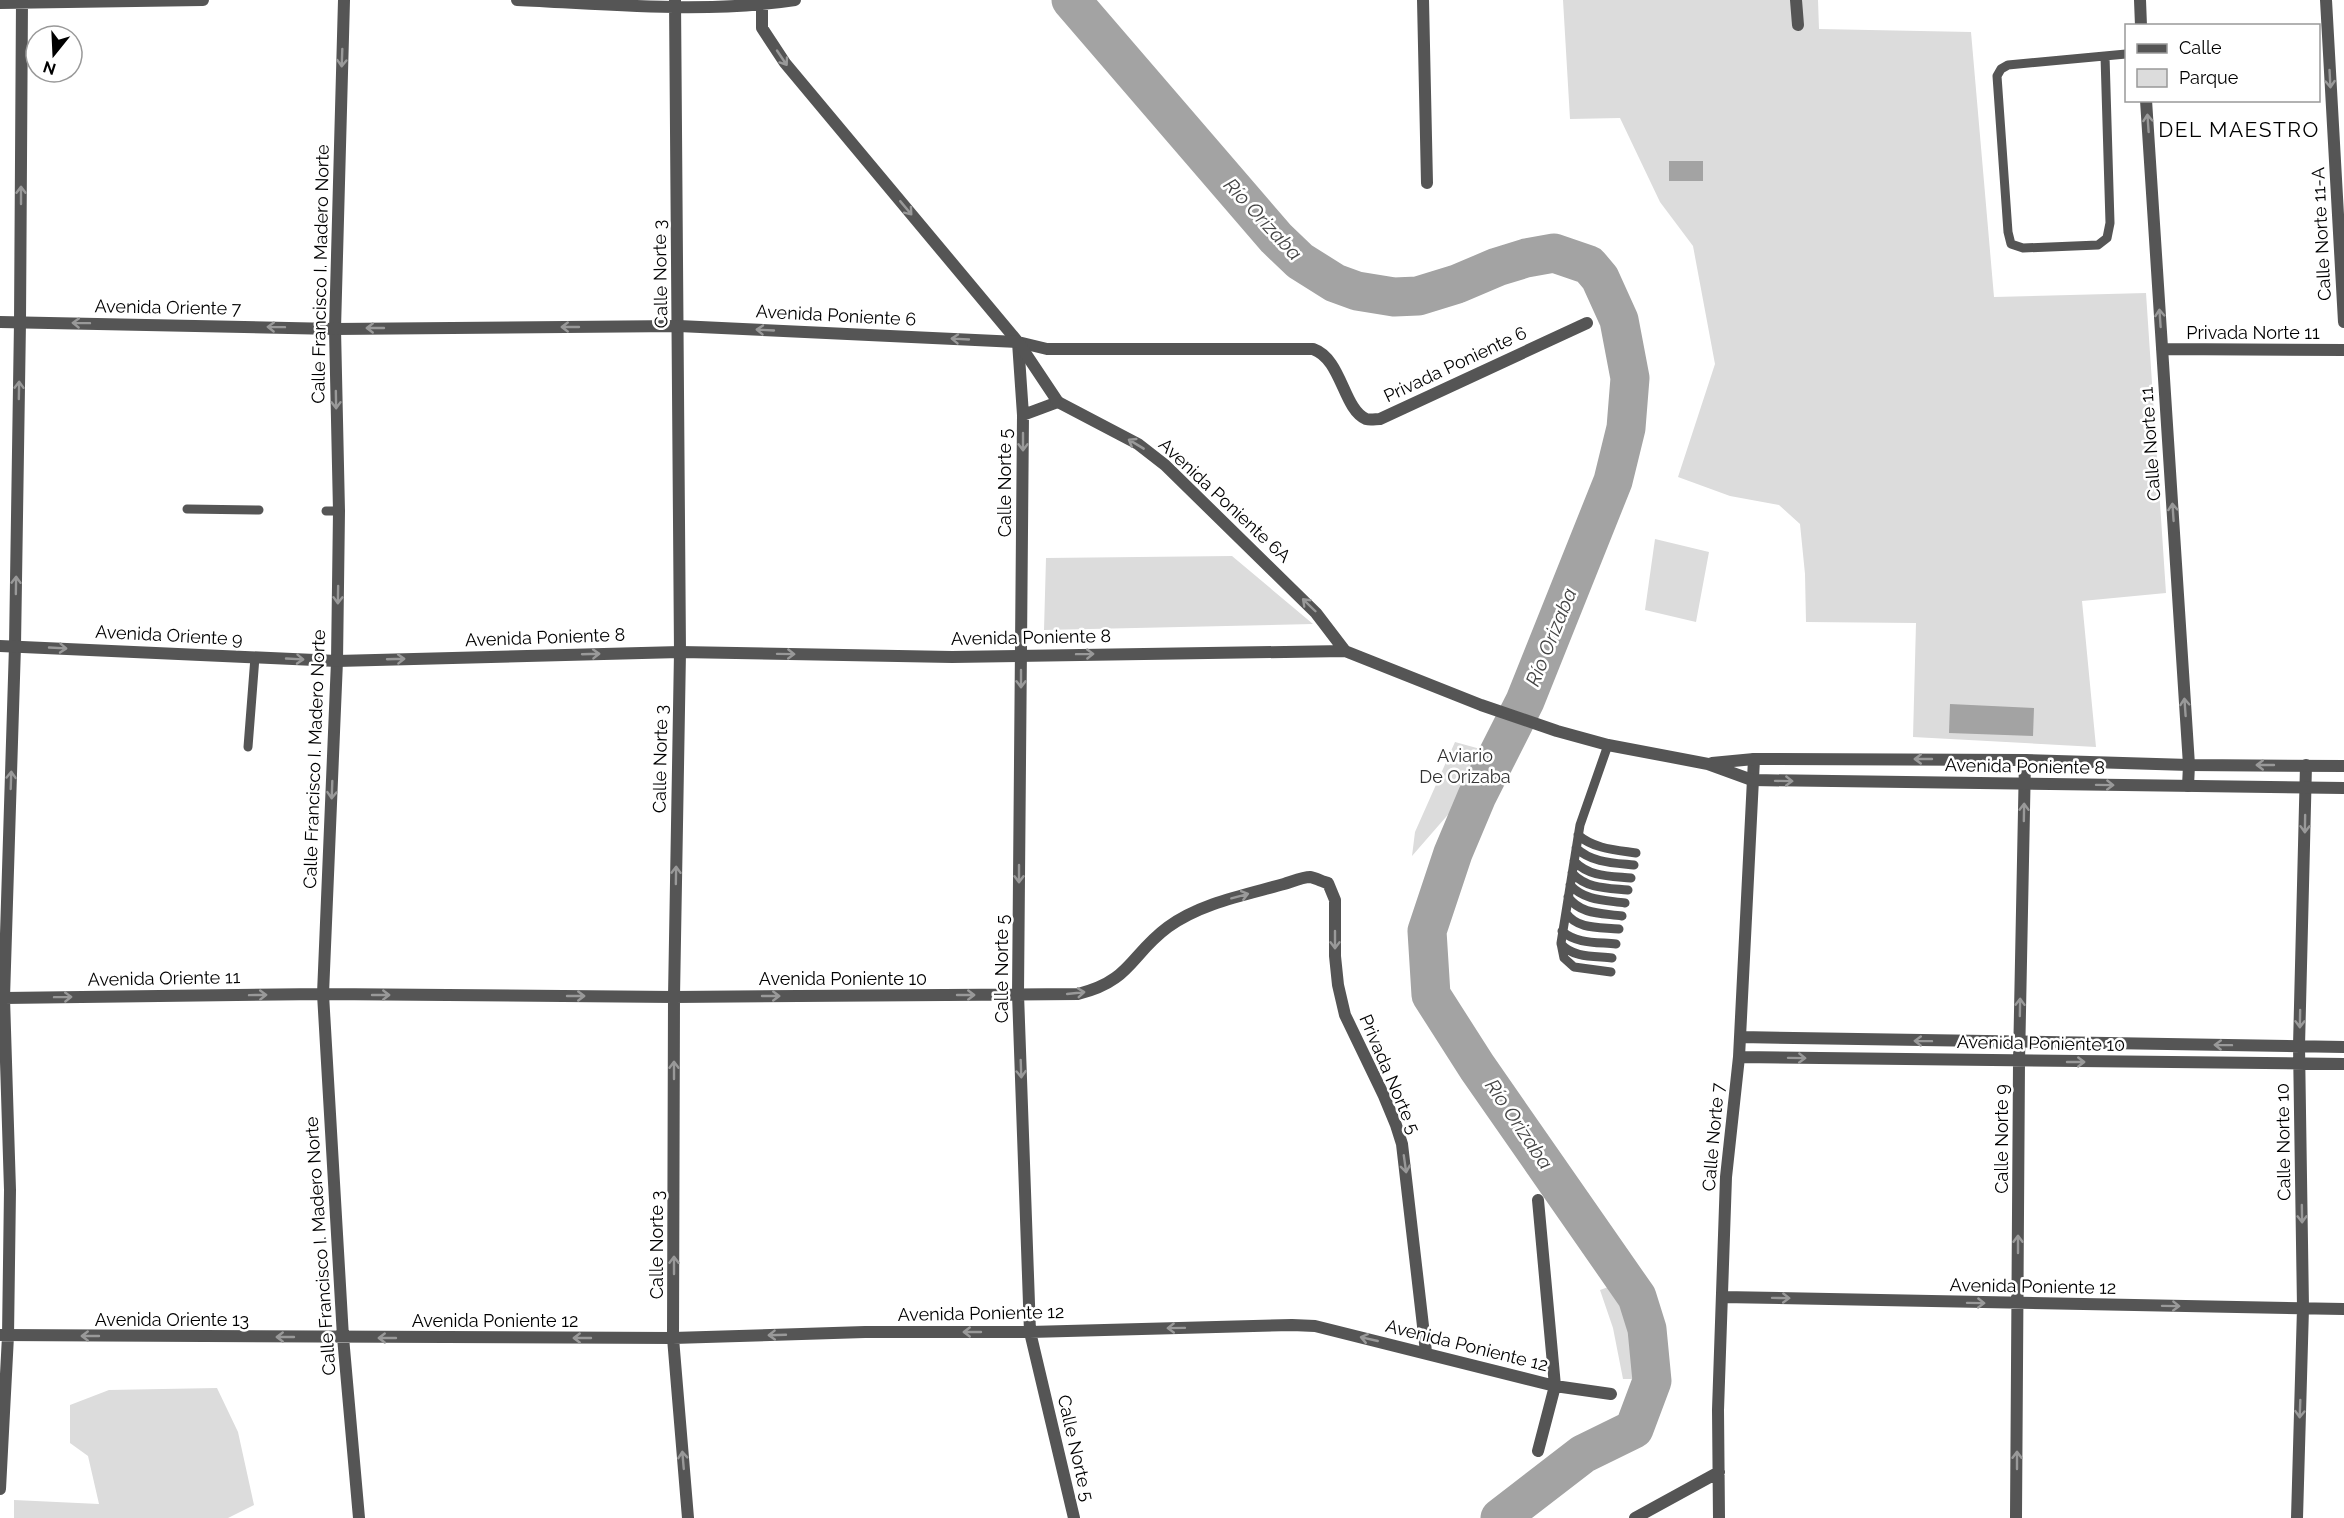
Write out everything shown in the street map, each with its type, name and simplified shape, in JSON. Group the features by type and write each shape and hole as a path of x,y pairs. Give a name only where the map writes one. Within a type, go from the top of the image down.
{"street":[{"path":"0,3 203,0"},
{"name":"Calle Francisco I. Madero Norte","path":"344,0 335,329 333,511 337,661 323,994 343,1337 359,1518"},
{"path":"517,0 762,5 795,0"},
{"path":"1423,0 1427,183"},
{"path":"1796,0 1798,25"},
{"path":"2140,0 2141,24"},
{"name":"Calle Norte 11-A","path":"2326,0 2344,322"},
{"path":"0,1489 10,1190 2,1035 15,646 21,322 22,2"},
{"name":"Calle Norte 3","path":"675,3 680,651 674,997 673,1338 688,1518"},
{"path":"762,5 762,28 785,63 1018,342"},
{"name":"Calle Norte 11","path":"2146,102 2189,765 2188,786"},
{"name":"Avenida Oriente 7","path":"0,322 335,329"},
{"name":"Privada Poniente 6","path":"1329,361 1358,413 1368,420 1380,419 1587,322"},
{"name":"Avenida Poniente 6","path":"335,329 679,326 1018,342 1047,349 1313,349 1322,352 1329,361"},
{"name":"Avenida Poniente 6A","path":"1018,342 1058,402 1138,444 1165,465 1316,613 1345,651"},
{"name":"Calle Norte 5","path":"1018,342 1023,416 1018,994 1030,1332 1074,1518"},
{"name":"Privada Norte 11","path":"2162,350 2344,350"},
{"name":"Calle Norte 5","path":"1023,416 1058,402"},
{"name":"Avenida Oriente 9","path":"0,646 337,661"},
{"name":"Avenida Poniente 8","path":"337,661 680,651 952,657 1345,651 1481,705 1557,731 1608,745 1708,764 1752,780 2344,788"},
{"name":"Avenida Poniente 8","path":"1708,764 1754,759 2025,759 2189,765 2344,766"},
{"name":"Calle Norte 7","path":"1719,1518 1718,1410 1726,1177 1740,1037 1754,759"},
{"name":"Calle Norte 9","path":"2016,1518 2019,1062 2025,759"},
{"name":"Calle Norte 10","path":"2297,1518 2303,1308 2299,1046 2306,765"},
{"name":"Avenida Poniente 10","path":"323,994 674,997 1078,994 1097,989 1113,981 1129,969 1153,940 1169,926 1221,901 1310,877 1328,884"},
{"name":"Privada Norte 5","path":"1328,884 1335,900 1335,956 1338,985 1345,1015 1384,1096 1402,1143 1426,1352"},
{"name":"Avenida Oriente 11","path":"4,998 323,994"},
{"name":"Avenida Poniente 10","path":"1740,1037 2344,1047"},
{"name":"Avenida Poniente 10","path":"1738,1057 2344,1064"},
{"path":"1538,1200 1555,1386 1538,1451"},
{"name":"Avenida Poniente 12","path":"1722,1297 2344,1309"},
{"name":"Avenida Poniente 12","path":"343,1337 673,1338 865,1332 1030,1332 1315,1326 1555,1386 1611,1394"},
{"name":"Avenida Oriente 13","path":"4,1336 343,1337"},
{"path":"1635,1518 1719,1472"}],"lane":[{"path":"2105,56 2110,223 2107,238 2098,245 2023,248 2011,244 2008,232 1997,76 2001,69 2008,65 2105,56 2125,54"},
{"path":"187,509 259,510"},
{"path":"248,747 255,657"},
{"path":"1608,745 1578,835 1561,943 1564,958 1574,968 1611,972"},
{"path":"1578,835 1598,846 1636,853"},
{"path":"1576,848 1595,860 1634,866"},
{"path":"1574,861 1582,869 1592,873 1631,878"},
{"path":"1572,873 1580,882 1590,886 1628,890"},
{"path":"1570,885 1578,894 1588,898 1626,903"},
{"path":"1568,897 1575,906 1584,911 1622,916"},
{"path":"1566,913 1571,921 1582,926 1619,929"},
{"path":"1563,931 1569,938 1616,944"},
{"path":"1561,943 1568,952 1612,958"}],"green space":[{"path":"1563,0 1818,0 1819,29 1971,32 1994,297 2146,293 2166,593 2082,601 2096,747 1913,737 1916,623 1806,622 1805,574 1800,524 1779,505 1730,496 1678,477 1715,364 1693,246 1660,202 1620,118 1570,119"},
{"path":"1655,539 1709,552 1696,622 1645,610"},
{"path":"1232,556 1313,624 1044,630 1046,558"},
{"name":"Aviario De Orizaba","path":"1455,742 1484,750 1486,771 1412,856 1415,832"},
{"path":"1611,1286 1627,1319 1634,1343 1636,1367 1634,1379 1623,1379 1613,1328 1600,1290"},
{"path":"217,1388 238,1432 254,1505 228,1518 14,1518 14,1500 99,1504 88,1456 70,1443 70,1405 109,1390"}],"shaded area":[{"path":"1669,161 1703,161 1703,181 1669,181"},
{"path":"1950,704 2034,708 2033,736 1949,733"}],"waterway":[{"name":"Río Orizaba","path":"1071,0 1276,238 1300,261 1335,283 1357,291 1394,297 1418,296 1457,284 1497,267 1526,258 1554,253 1589,265 1600,278 1619,320 1630,378 1626,428 1613,481 1525,701 1477,796 1453,853 1427,931 1431,995 1477,1067 1637,1297 1647,1329 1652,1381 1634,1429 1583,1454 1500,1518"}],"district":[{"name":"DEL MAESTRO","path":"2239,129"}]}
